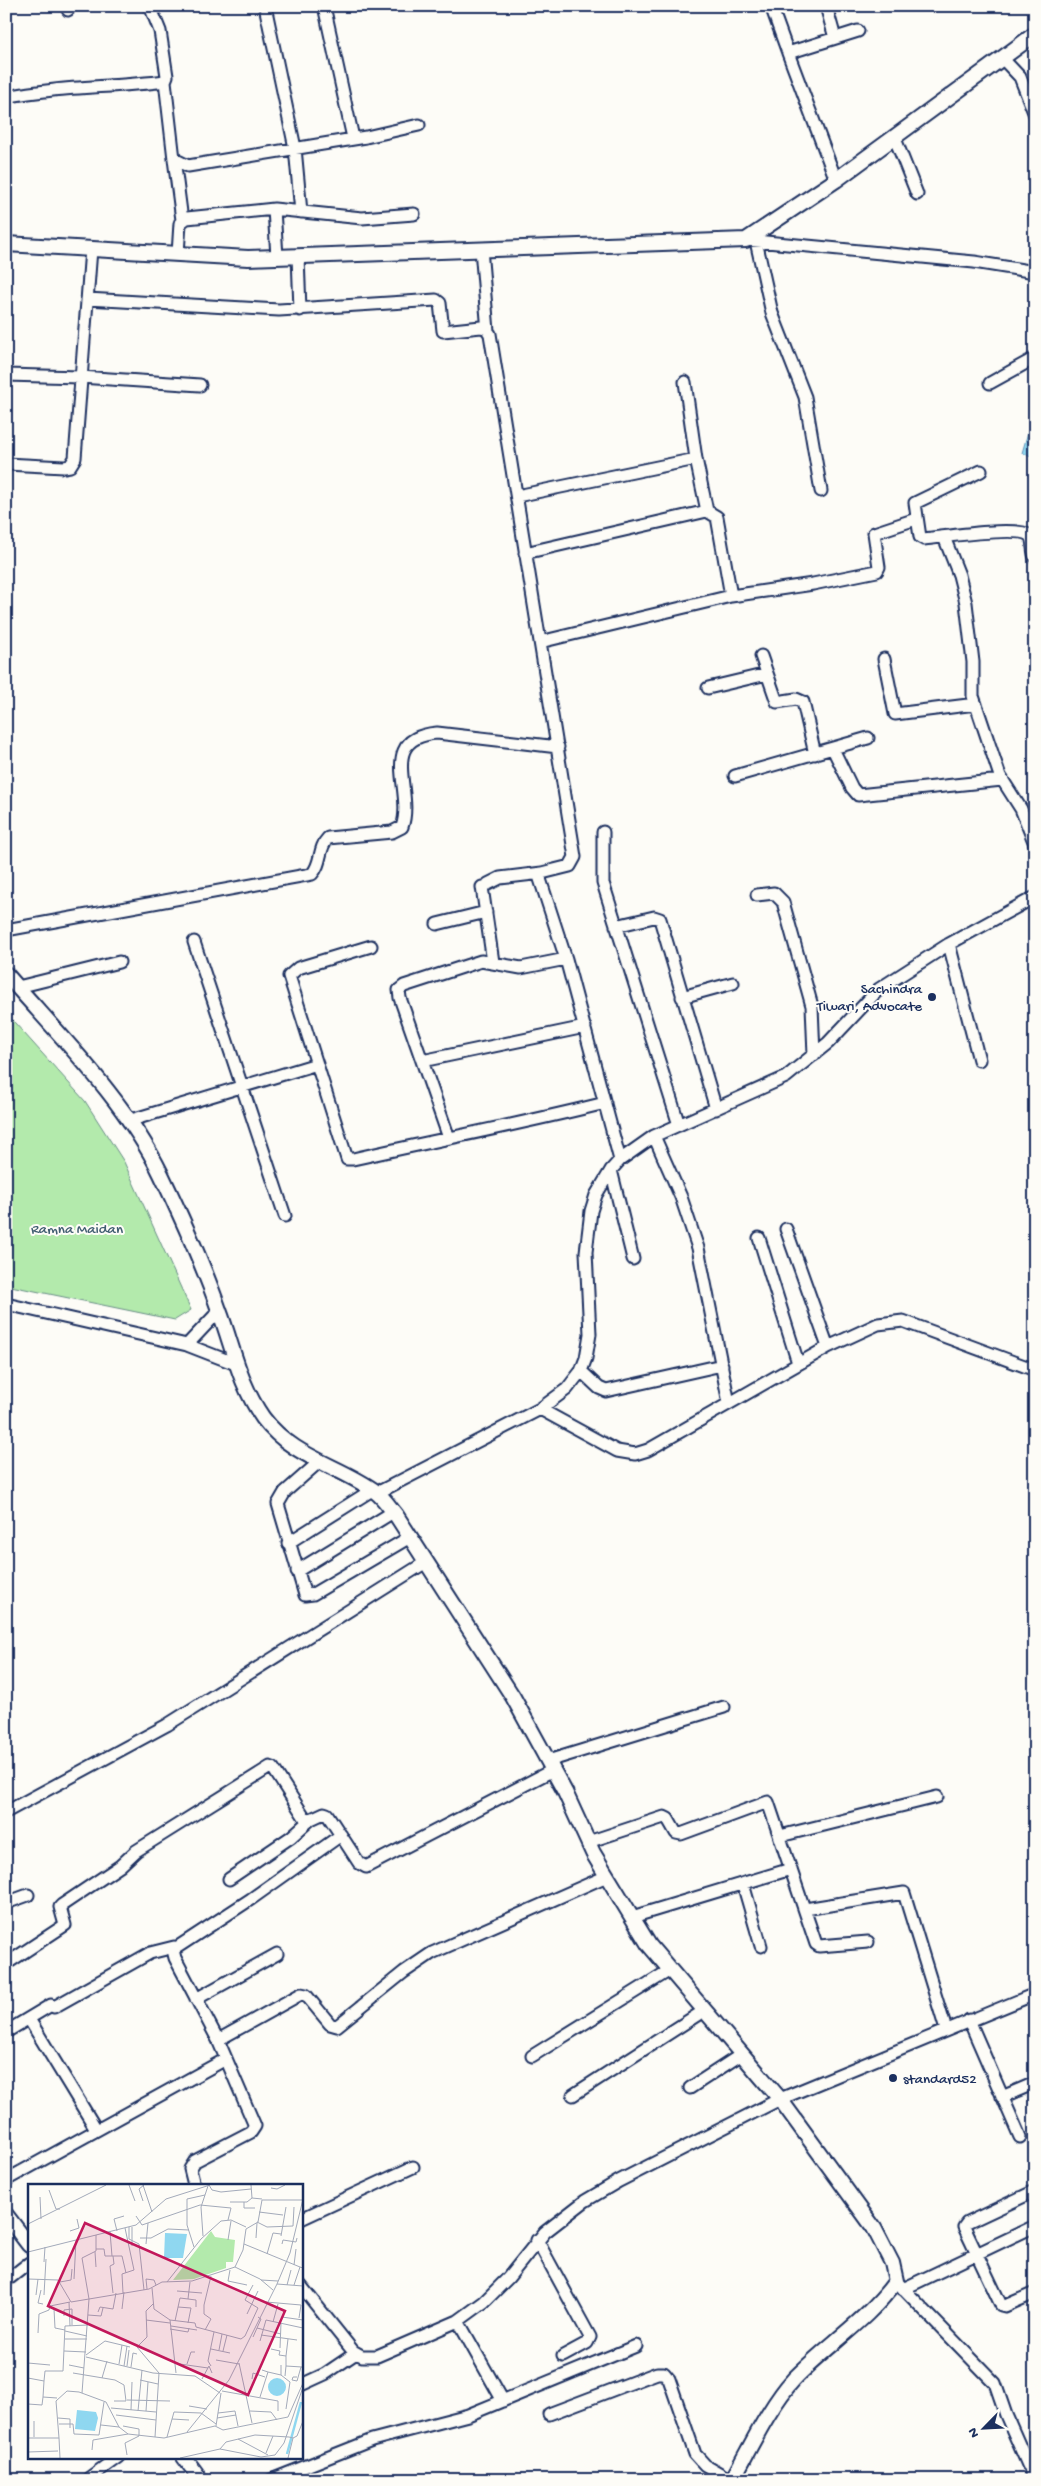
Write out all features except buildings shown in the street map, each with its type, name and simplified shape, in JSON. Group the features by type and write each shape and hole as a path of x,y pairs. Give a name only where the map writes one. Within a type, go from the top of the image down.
{"street":[{"path":"150,6 160,31 167,76 174,160 182,220 178,254"},
{"path":"265,6 295,148 301,212"},
{"path":"324,6 353,138"},
{"path":"771,6 836,180"},
{"path":"826,6 835,38"},
{"path":"788,53 858,32"},
{"path":"751,241 1035,34"},
{"path":"1002,58 1020,77 1035,115"},
{"path":"6,97 91,85 139,84 166,81"},
{"path":"174,160 188,166 419,125"},
{"path":"894,136 917,194"},
{"path":"182,220 224,213 274,209 362,218 414,214"},
{"path":"274,209 277,257"},
{"path":"751,241 772,313 805,397 821,491"},
{"path":"6,244 248,258 751,241 974,262 1035,272"},
{"path":"6,464 64,467 71,464 75,458 91,249"},
{"path":"481,249 488,331 492,339 558,747 574,862 570,866 542,874 500,878 485,886 486,912 493,962"},
{"path":"298,256 300,310"},
{"path":"87,299 242,309 300,310 436,300 440,303 443,331 481,327 488,331"},
{"path":"990,382 1035,358"},
{"path":"6,375 80,377 200,385"},
{"path":"685,382 696,459 706,511"},
{"path":"517,496 696,459"},
{"path":"981,471 916,502 914,506 920,537 944,537 997,532 1026,534 1031,538 1035,556"},
{"path":"526,553 706,511 717,517 732,596"},
{"path":"540,642 732,596 813,584 876,571 879,567 874,533 916,518"},
{"path":"944,537 959,575 966,603 973,662 972,692 1002,780 1021,809 1035,844"},
{"path":"761,656 777,702 796,699 803,702 815,754"},
{"path":"884,659 895,714 976,704"},
{"path":"708,688 767,674"},
{"path":"6,930 312,874 316,870 324,842 328,838 392,832 402,827 402,755 407,743 418,735 437,733 558,747"},
{"path":"735,776 868,738"},
{"path":"833,748 852,788 858,795 1002,780"},
{"path":"603,832 601,874 679,1125"},
{"path":"542,874 540,879 566,958 620,1160"},
{"path":"757,895 774,893 782,902 812,1006 814,1055"},
{"path":"288,1543 374,1491 540,1410 567,1390 581,1371 586,1358 590,1334 586,1252 591,1211 596,1195 611,1170 620,1160 654,1136 786,1078 828,1043 879,989 949,944 1035,897"},
{"path":"437,924 486,912"},
{"path":"616,926 654,917 660,919 716,1109"},
{"path":"194,942 285,1216"},
{"path":"949,944 979,1060"},
{"path":"371,946 298,968 290,974 289,979 347,1158 353,1159 528,1123 605,1103"},
{"path":"449,1138 400,998 399,990 404,986 476,962 493,962 521,968 566,958"},
{"path":"18,987 119,962"},
{"path":"6,974 116,1102 160,1172 220,1310 236,1364 250,1396 264,1418 282,1438 319,1462 374,1491 393,1512 513,1698 550,1765 588,1842 649,1945 780,2099 874,2228 892,2263 900,2285 995,2383 1006,2415 1032,2465 1032,2480"},
{"path":"682,997 733,983"},
{"path":"422,1061 585,1027"},
{"path":"128,1121 317,1064"},
{"path":"654,1136 680,1197 698,1248 729,1402"},
{"path":"611,1170 633,1259"},
{"path":"786,1229 828,1347"},
{"path":"759,1238 798,1363"},
{"path":"6,1304 187,1344 236,1364"},
{"path":"187,1344 220,1310"},
{"path":"540,1410 617,1451 636,1454 648,1450 828,1347 878,1324 903,1321 1035,1370"},
{"path":"581,1371 599,1388 606,1391 722,1365"},
{"path":"319,1462 284,1492 279,1500 278,1510 303,1593 310,1596 410,1537"},
{"path":"297,1570 393,1512"},
{"path":"6,1812 166,1724 426,1562"},
{"path":"6,1964 66,1925 66,1919 60,1909 62,1905 120,1866 136,1851 269,1767 273,1768 303,1816 307,1819 326,1813 359,1863 366,1867 550,1765 724,1707"},
{"path":"780,1836 936,1797"},
{"path":"588,1842 664,1817 668,1819 676,1833 681,1834 766,1802 770,1804 817,1946 868,1942"},
{"path":"229,1879 298,1832 311,1818"},
{"path":"6,2032 150,1953 174,1948 251,1899 341,1835"},
{"path":"632,1917 791,1869"},
{"path":"218,2040 301,1994 306,1996 330,2024 338,2026 404,1972 432,1953 607,1876"},
{"path":"743,1884 761,1946"},
{"path":"804,1909 904,1893 946,2030"},
{"path":"6,1903 28,1895"},
{"path":"174,1948 175,1958 218,2040 254,2123 254,2129 195,2161 190,2170 194,2184"},
{"path":"196,1999 277,1954"},
{"path":"532,2056 670,1970"},
{"path":"302,2287 342,2340 356,2353 370,2358 378,2356 458,2321 484,2302 508,2278 537,2240 585,2201 620,2181 780,2099 1035,1994"},
{"path":"573,2095 705,2010"},
{"path":"29,2018 96,2129"},
{"path":"968,2020 1020,2136"},
{"path":"690,2088 742,2054"},
{"path":"6,2180 226,2059"},
{"path":"1002,2097 1035,2084"},
{"path":"302,2219 413,2167"},
{"path":"1035,2192 965,2224 964,2230 1002,2305 1005,2306 1035,2293"},
{"path":"6,2215 28,2244"},
{"path":"549,2414 657,2373 664,2373 669,2379 695,2454 705,2465 732,2480 763,2424 793,2380 882,2300 900,2285 975,2254 1035,2226"},
{"path":"537,2240 590,2337 587,2343 563,2356"},
{"path":"6,2281 28,2264"},
{"path":"458,2321 503,2401"},
{"path":"271,2480 372,2440 456,2419 636,2346"},
{"path":"302,2385 325,2374 356,2353"},
{"path":"89,2478 117,2458"},
{"path":"185,2458 201,2480"}],"green space":[{"name":"Ramna Maidan","path":"6,1013 85,1101 124,1162 191,1310 175,1320 6,1285"}],"water":[{"path":"1035,408 1035,457 1022,453"}],"place":[{"name":"Sachindra Tiwari, Advocate","path":"932,997"},
{"name":"standard52","path":"893,2078"}]}
